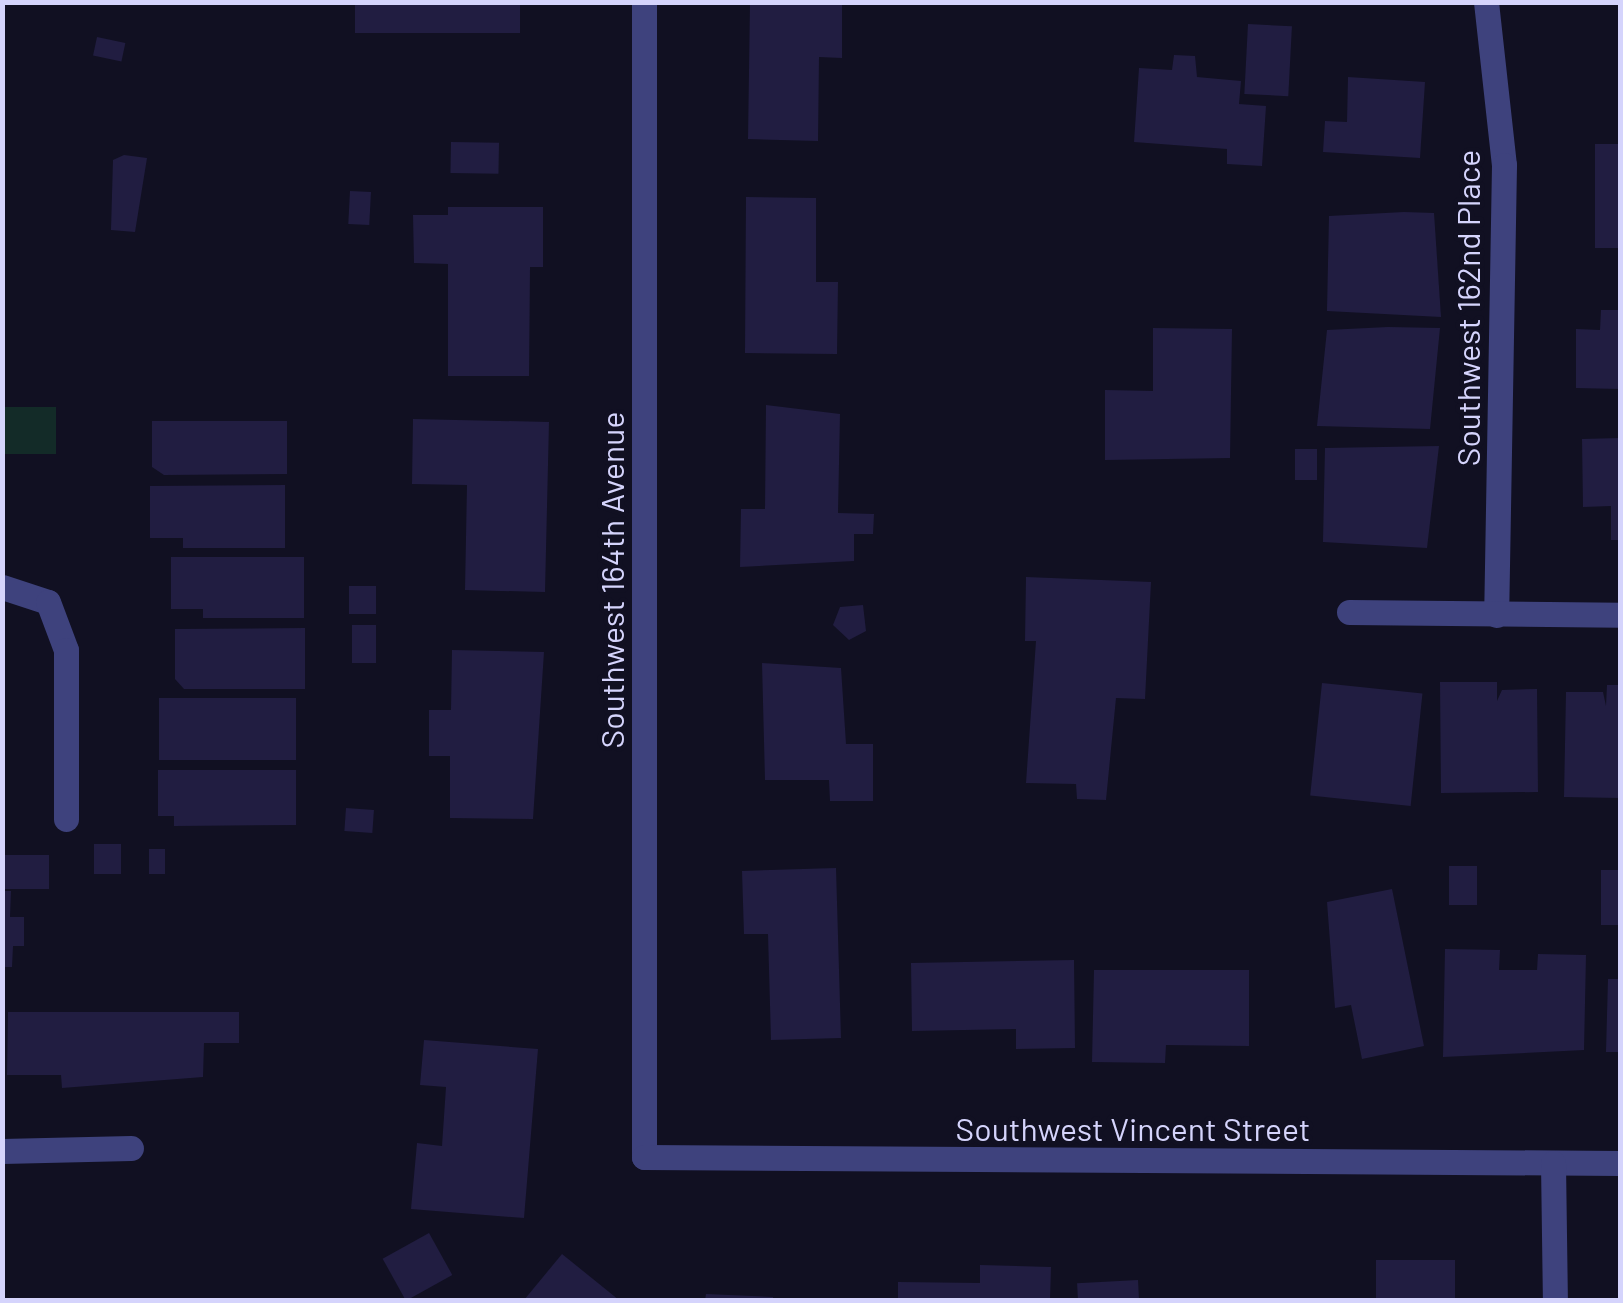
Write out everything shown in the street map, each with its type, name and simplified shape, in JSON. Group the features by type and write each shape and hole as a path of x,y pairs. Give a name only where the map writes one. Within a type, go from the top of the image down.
{"street":[{"name":"Southwest 164th Avenue","path":"644,2 644,1157"},
{"name":"Southwest 162nd Place","path":"1486,2 1504,164 1496,615"},
{"path":"2,586 48,602 66,650 66,819"},
{"path":"1349,612 1620,616"},
{"path":"2,1151 131,1148"},
{"name":"Southwest Vincent Street","path":"644,1157 1620,1163"},
{"path":"1554,1163 1554,1300"}],"green space":[{"path":"2,407 56,407 56,454 2,454"}],"building":[{"path":"355,2 520,2 520,33 355,33"},
{"path":"750,2 842,2 842,58 819,57 818,141 748,139"},
{"path":"1248,24 1292,26 1288,96 1244,94"},
{"path":"97,37 125,43 121,62 93,56"},
{"path":"1174,55 1195,56 1197,77 1241,81 1239,104 1266,106 1262,166 1227,164 1227,149 1134,142 1139,68 1172,70"},
{"path":"1348,77 1425,82 1420,158 1323,152 1325,121 1347,122"},
{"path":"451,142 499,143 498,174 450,173"},
{"path":"1595,144 1620,144 1620,248 1595,248"},
{"path":"124,155 147,158 135,232 111,230 113,160"},
{"path":"350,191 371,192 369,225 348,224"},
{"path":"746,197 816,198 816,282 838,282 837,354 745,353"},
{"path":"448,207 543,207 543,267 530,267 529,376 448,376 448,264 414,263 413,215 448,215"},
{"path":"1434,213 1441,317 1327,311 1329,216"},
{"path":"1601,310 1620,310 1620,389 1576,388 1576,329 1600,330"},
{"path":"1153,328 1232,329 1230,458 1105,460 1105,390 1153,391"},
{"path":"1440,328 1430,429 1317,426 1327,330"},
{"path":"766,405 840,414 838,513 874,514 873,534 854,534 854,561 740,567 741,509 765,509"},
{"path":"413,419 549,422 545,592 465,590 467,485 412,484"},
{"path":"152,421 287,421 287,474 164,475 152,467"},
{"path":"1620,438 1620,540 1611,540 1611,506 1583,507 1582,439"},
{"path":"1439,446 1427,548 1323,542 1325,448"},
{"path":"1295,449 1317,449 1317,480 1295,480"},
{"path":"285,485 285,548 183,548 183,538 150,538 150,486"},
{"path":"171,557 304,557 304,618 203,618 203,609 171,609"},
{"path":"1026,577 1151,582 1145,699 1116,698 1106,800 1077,799 1076,784 1026,783 1036,641 1025,641"},
{"path":"349,586 376,586 376,614 349,614"},
{"path":"863,605 866,631 849,640 833,625 840,607"},
{"path":"352,625 376,625 376,663 352,663"},
{"path":"305,628 305,689 184,689 175,679 175,629"},
{"path":"452,650 544,652 533,819 450,818 450,756 429,756 429,710 451,710"},
{"path":"762,663 841,668 846,744 873,744 873,801 830,801 829,780 765,780"},
{"path":"1440,682 1497,682 1497,701 1502,690 1537,689 1538,792 1441,793"},
{"path":"1322,683 1422,694 1411,806 1310,795"},
{"path":"1607,685 1620,685 1620,798 1564,797 1566,692 1603,692 1606,706"},
{"path":"159,698 296,698 296,760 159,760"},
{"path":"158,770 296,770 296,825 174,826 174,816 158,816"},
{"path":"346,808 374,810 372,833 344,831"},
{"path":"94,844 121,844 121,874 94,874"},
{"path":"149,849 165,849 165,874 149,874"},
{"path":"2,855 49,855 49,889 2,889"},
{"path":"1449,866 1477,866 1477,905 1449,905"},
{"path":"836,868 841,1038 771,1040 768,934 744,934 742,871"},
{"path":"1601,870 1620,870 1620,925 1601,925"},
{"path":"1392,889 1424,1046 1362,1059 1351,1005 1335,1008 1327,902"},
{"path":"2,891 11,891 10,917 24,917 24,946 13,946 12,967 2,967"},
{"path":"1445,949 1500,950 1499,970 1537,970 1538,954 1586,955 1584,1050 1443,1057"},
{"path":"1074,960 1075,1048 1016,1049 1016,1029 912,1031 911,963"},
{"path":"1094,970 1249,970 1249,1046 1166,1045 1165,1063 1092,1062"},
{"path":"1608,979 1620,979 1620,1052 1606,1052"},
{"path":"8,1012 239,1012 239,1043 204,1043 203,1077 62,1088 61,1075 7,1075"},
{"path":"424,1040 538,1049 524,1218 411,1209 417,1143 442,1146 446,1087 420,1085"},
{"path":"429,1233 452,1275 406,1300 383,1259"},
{"path":"562,1254 619,1300 524,1300"},
{"path":"1376,1260 1455,1260 1455,1300 1376,1300"},
{"path":"980,1265 1051,1267 1050,1300 898,1300 898,1282 980,1283"},
{"path":"1138,1280 1139,1300 1078,1300 1077,1283"},
{"path":"706,1294 773,1297 773,1300 705,1300"}]}
